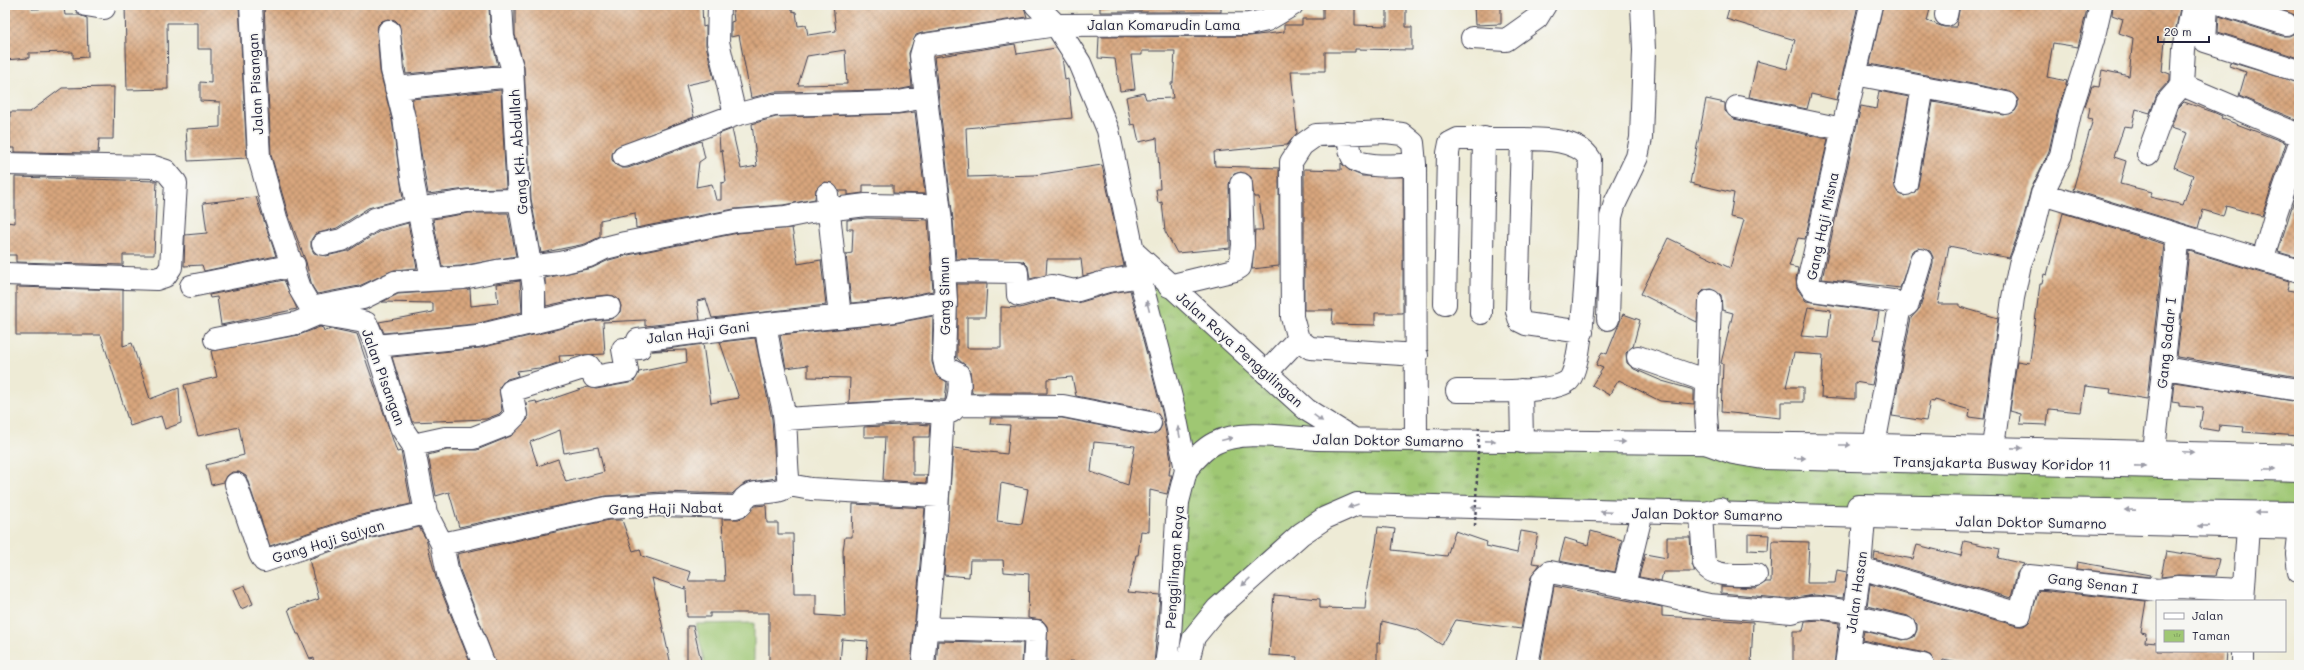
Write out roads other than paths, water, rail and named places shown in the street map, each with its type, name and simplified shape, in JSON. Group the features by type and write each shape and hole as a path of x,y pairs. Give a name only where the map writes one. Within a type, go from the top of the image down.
{"street":[{"name":"Jalan Pisangan","path":"250,5 259,157 276,218 294,265 301,291 314,311 366,323 376,346 401,427 413,445 426,513 442,544 448,574 484,665"},
{"name":"Gang KH. Abdullah","path":"501,5 503,37 509,53 512,76 519,200 534,288 534,323"},
{"path":"719,5 718,42 735,115"},
{"path":"1036,5 1056,25 1083,69 1108,130 1133,251 1141,276 1174,409 1186,470"},
{"name":"Jalan Komarudin Lama","path":"1056,25 1249,24 1267,20 1292,5"},
{"path":"1472,38 1506,40 1537,18 1544,5"},
{"path":"1608,319 1612,218 1615,202 1637,157 1641,138 1644,50 1642,5"},
{"name":"Gang Haji Misna","path":"1870,5 1809,285 1814,290 1892,301 1900,306 1900,309"},
{"path":"1993,447 2013,298 2020,264 2033,231 2042,194 2061,155 2070,113 2093,40 2101,5"},
{"path":"2148,154 2167,102 2182,85 2181,74 2184,49 2193,5"},
{"path":"2207,5 2205,41 2299,71"},
{"path":"2225,5 2286,24"},
{"name":"Gang Simun","path":"923,665 938,496 949,409 959,377 958,374 948,370 944,358 946,301 944,271 939,210 921,56 924,45 1056,25"},
{"path":"389,31 396,88 404,118 418,209 432,279"},
{"path":"1855,74 2006,103"},
{"path":"396,88 512,76"},
{"path":"2182,85 2299,135"},
{"path":"1906,184 1923,87"},
{"path":"624,156 735,115 774,105 898,102 926,97"},
{"path":"1737,107 1842,129"},
{"path":"1348,133 1352,156 1356,161 1381,165 1415,164"},
{"path":"1416,355 1310,348 1298,339 1292,317 1291,162 1302,145 1316,135 1348,133 1402,134 1413,143 1415,164 1416,355 1416,440"},
{"path":"1481,313 1484,138"},
{"path":"1445,304 1448,153 1450,143 1458,139 1522,139 1575,145 1586,152 1590,159 1582,332 1575,372 1568,381 1556,387 1521,390 1456,391"},
{"path":"1522,139 1516,312 1520,320 1526,324 1582,332"},
{"path":"2263,259 2276,213 2299,145"},
{"path":"5,164 154,167 166,171 176,183 171,267 165,276 156,279 5,274"},
{"path":"1169,286 1235,270 1240,267 1243,245 1241,184"},
{"path":"2042,194 2299,270"},
{"path":"323,244 342,240 375,219 418,209 468,201 519,200"},
{"path":"827,202 840,317"},
{"path":"215,339 297,323 314,311 363,298 395,282 463,278 531,266 560,263 588,256 605,248 625,243 736,221 786,217 827,202 866,205 925,206 939,210"},
{"name":"Gang Sadar I","path":"2154,451 2178,235"},
{"name":"Jalan Raya Penggilingan","path":"1133,251 1169,286 1308,410 1353,439"},
{"path":"1874,445 1900,309 1908,304 1921,260"},
{"path":"191,286 294,265"},
{"path":"944,271 1017,272 1018,295 1052,286 1075,291 1108,280 1141,276"},
{"name":"Jalan Haji Gani","path":"413,445 445,438 473,438 506,425 516,415 511,391 589,366 594,377 627,371 623,350 640,348 638,340 766,324 895,311 946,301"},
{"path":"1708,444 1707,381 1710,301"},
{"path":"376,346 477,336 589,309 609,307"},
{"path":"766,324 767,348 777,380 785,419 788,485 811,489 938,496"},
{"path":"1266,373 1298,339"},
{"path":"1638,357 1707,381"},
{"path":"2164,368 2299,390"},
{"path":"1521,390 1522,442"},
{"path":"785,419 949,409 1063,406 1150,423"},
{"name":"Jalan Doktor Sumarno","path":"1186,470 1198,456 1215,443 1231,438 1256,435 1353,439 1522,442 1993,447 2299,456"},
{"name":"Transjakarta Busway Koridor 11","path":"1708,444 1733,453 1763,458 2299,470"},
{"name":"Penggilingan Raya","path":"1166,665 1170,636 1178,502 1186,470"},
{"name":"Gang Haji Saiyan","path":"236,484 260,554 264,561 361,528 426,513"},
{"name":"Gang Haji Nabat","path":"442,544 607,508 661,505 741,506 743,498 747,494 779,492 788,485"},
{"name":"Jalan Doktor Sumarno","path":"1187,665 1194,638 1223,603 1301,534 1325,518 1357,504 1701,514 2299,528"},
{"path":"1756,575 1717,573 1706,568 1704,564 1701,514 1727,507 1761,504 2299,513"},
{"path":"1624,586 1642,512"},
{"name":"Jalan Hasan","path":"1847,657 1860,568 1864,518"},
{"path":"2243,596 2248,527"},
{"path":"2299,536 2297,554 2299,572"},
{"name":"Gang Senan I","path":"1860,568 2020,614 2029,576 2158,590 2178,587 2243,596"},
{"path":"1527,665 1543,579 1550,572 1624,586 1709,605 1792,612 1804,608 1820,607 1905,628"},
{"path":"927,628 1036,631 1034,665"},
{"path":"2243,652 2243,665"},
{"path":"1847,657 1923,665"}]}
